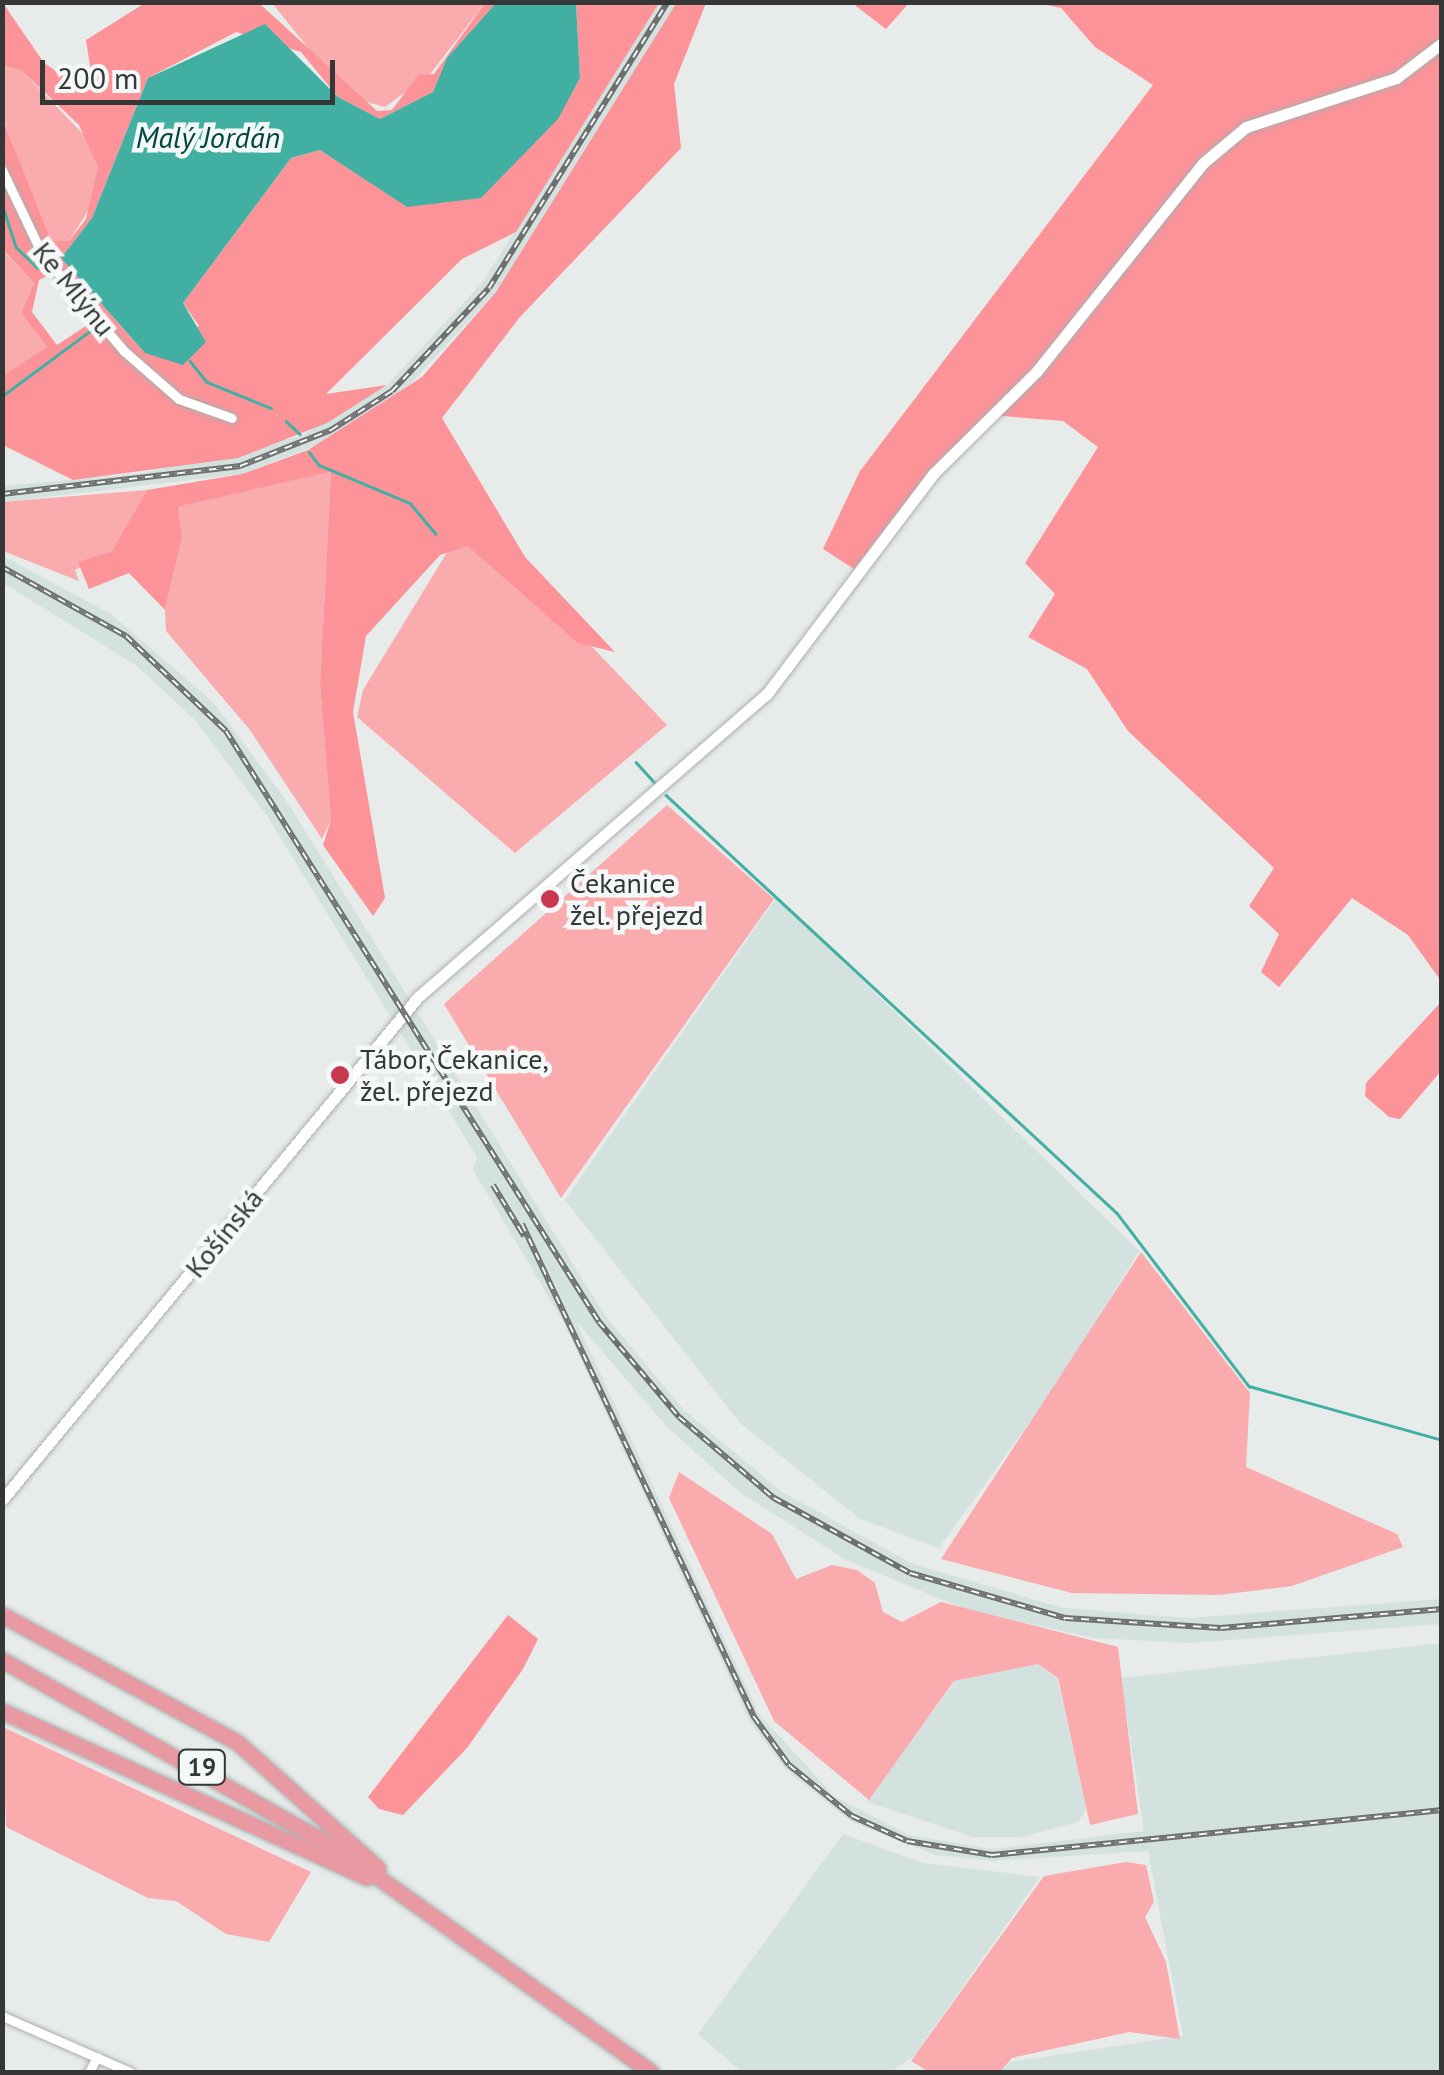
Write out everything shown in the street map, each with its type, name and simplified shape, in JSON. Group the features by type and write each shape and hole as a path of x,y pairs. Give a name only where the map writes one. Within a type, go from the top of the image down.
{"main road":[{"path":"2,1615 238,1742 395,1886"},
{"name":"19","path":"2,1660 395,1886 651,2072"},
{"path":"2,1710 395,1886"}],"street":[{"name":"Košínská","path":"2,1500 448,968 766,694 934,473 1038,371 1224,144 1285,108 1396,78 1442,44"},
{"name":"Ke Mlýnu","path":"2,170 42,254 124,351 179,399 232,418"},
{"path":"2,2016 130,2072"},
{"path":"89,2072 97,2056"}],"shaded area":[{"path":"677,2 706,3 674,84 681,148 520,317 442,418 525,557 615,652 578,643 468,546 440,555 366,636 353,712 385,898 373,916 323,845 331,820 320,684 331,472 178,507 182,537 165,610 129,573 89,589 78,562 111,552 147,490 242,474 308,450 422,377 496,292"},
{"path":"3,3 44,63 84,89 93,85 86,40 145,3 259,3 377,111 392,110 418,75 434,74 485,3 496,3 447,58 433,92 380,119 338,97 301,52 236,32 148,78 92,218 61,258 145,353 199,326 183,303 291,158 320,150 407,206 557,119 580,78 576,3 659,3 516,232 462,259 326,394 387,385 327,423 238,458 73,480 3,445 3,376 47,347 21,313 34,283 3,250 2,117 51,241 69,241 86,219 98,167 79,125 21,70 3,66","holes":["61,269 101,316 57,345 32,312 39,280"]},
{"path":"272,3 485,3 431,73 385,107 357,99 330,75"},
{"path":"659,3 677,3 654,47 496,292 397,398 335,438 242,474 3,502 3,486 145,473 301,436 387,385 482,283"},
{"path":"852,3 909,3 886,29"},
{"path":"1038,3 1441,3 1441,981 1408,935 1352,898 1279,987 1261,972 1279,934 1249,906 1274,868 1128,731 1087,669 1028,637 1055,594 1025,563 1098,447 1063,421 990,415 931,469 854,569 823,549 860,471 1153,85 1095,47 1061,8"},
{"path":"2,66 21,70 86,137 98,167 93,203 69,241 51,241 43,229 3,117"},
{"path":"2,250 34,283 21,313 47,347 5,378"},
{"path":"331,472 320,684 331,820 322,839 250,730 166,631 165,610 182,537 178,507"},
{"path":"147,490 111,552 75,570 79,581 3,551 2,502"},
{"path":"468,518 667,725 515,853 357,717 363,690"},
{"path":"3,556 111,614 213,702 288,803 604,1314 684,1410 779,1490 913,1564 1063,1608 1188,1618 1441,1599 1441,1624 1189,1643 1093,1638 965,1609 846,1560 741,1493 667,1427 576,1321 759,1714 834,1796 909,1835 992,1849 1144,1831 1121,1678 1441,1643 1441,2072 1000,2072 1010,2062 1183,2036 1148,1851 992,1861 935,1855 850,1821 785,1769 749,1720 563,1321 473,1170 477,1157 267,816 194,719 137,666 3,583"},
{"path":"667,805 774,899 561,1198 444,1004"},
{"path":"777,897 1139,1251 1066,1372 939,1548 860,1519 740,1423 565,1200"},
{"path":"1441,1002 1441,1071 1400,1119 1389,1117 1365,1096 1366,1083"},
{"path":"1141,1252 1250,1393 1246,1467 1397,1534 1403,1547 1292,1586 1219,1595 1072,1593 941,1559"},
{"path":"679,1472 772,1534 796,1579 832,1565 857,1570 875,1583 883,1612 902,1622 941,1602 1118,1647 1138,1814 1090,1825 1058,1678 1038,1664 954,1681 869,1800 774,1721 669,1498"},
{"path":"508,1615 538,1639 523,1669 467,1748 403,1815 379,1809 368,1797"},
{"path":"1037,1664 1057,1678 1087,1809 1078,1822 1022,1837 972,1837 867,1802 955,1681"},
{"path":"3,1727 311,1872 269,1942 226,1934 176,1901 148,1898 6,1827"},
{"path":"843,1834 923,1863 1040,1877 914,2056 890,2072 742,2072 698,2034"},
{"path":"1126,1862 1146,1865 1154,1902 1145,1917 1166,1962 1180,2039 1129,2032 1012,2058 1000,2072 929,2072 911,2061 1044,1876"}],"water":[{"name":"Malý Jordán","path":"496,3 576,3 580,78 558,119 481,198 407,207 320,150 291,158 183,303 206,342 183,365 145,353 61,258 92,218 148,78 265,24 338,97 380,119 433,92 447,58"}],"waterway":[{"path":"2,203 16,247 38,268"},
{"path":"2,396 98,325"},
{"path":"190,361 207,382 271,408"},
{"path":"286,421 300,434"},
{"path":"309,452 319,465 410,503 436,534"},
{"path":"636,762 654,782"},
{"path":"666,795 1117,1213 1249,1386 1442,1440"}],"railway":[{"path":"2,494 240,466 331,430 392,391 489,288 668,2"},
{"path":"2,567 126,636 226,731 599,1322 679,1417 774,1498 910,1573 1065,1618 1221,1628 1442,1609"},
{"path":"493,1185 524,1236"},
{"path":"522,1224 754,1717 789,1765 852,1816 907,1841 992,1855 1442,1810"}],"place":[{"name":"Čekanice žel. přejezd","path":"550,899"},
{"name":"Tábor, Čekanice, žel. přejezd","path":"340,1075"}]}
